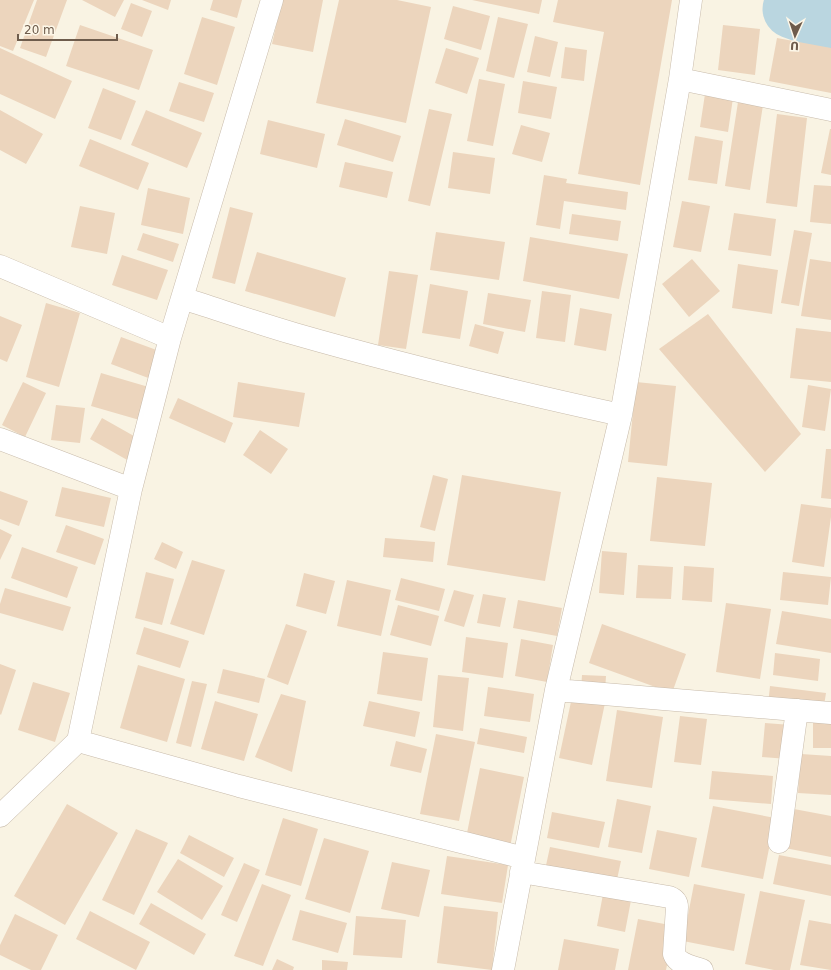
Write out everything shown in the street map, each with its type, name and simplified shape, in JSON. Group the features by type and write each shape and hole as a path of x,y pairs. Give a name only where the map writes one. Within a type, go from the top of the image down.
{"street":[{"path":"0,816 78,740 131,489 170,338 272,0"},
{"path":"504,970 556,690 621,415 680,79 691,0"},
{"path":"680,79 831,110"},
{"path":"0,266 170,338"},
{"path":"182,298 371,355 531,395 621,415"},
{"path":"0,439 131,489"},
{"path":"556,690 831,713"},
{"path":"779,842 796,710"},
{"path":"78,740 523,865 669,897 677,902 674,954 676,959 680,962 702,970"}],"building":[{"path":"0,0 34,0 13,51 0,46"},
{"path":"37,0 67,0 46,57 20,48"},
{"path":"82,0 124,0 115,17"},
{"path":"142,0 171,0 168,10"},
{"path":"213,0 242,0 237,18 210,10"},
{"path":"282,0 323,0 313,52 272,44"},
{"path":"339,0 397,0 431,7 406,123 316,103"},
{"path":"472,0 542,0 539,14"},
{"path":"558,0 672,0 640,185 578,174 604,32 553,22"},
{"path":"131,3 152,11 142,37 121,29"},
{"path":"453,6 490,16 481,50 444,39"},
{"path":"202,17 235,27 217,85 184,74"},
{"path":"498,17 528,24 514,78 486,71"},
{"path":"80,25 153,50 139,90 66,66"},
{"path":"723,25 760,29 755,75 718,70"},
{"path":"535,36 558,42 550,77 527,72"},
{"path":"777,38 831,48 831,93 769,81"},
{"path":"565,47 587,50 584,81 561,78"},
{"path":"0,48 72,81 55,119 0,94"},
{"path":"446,48 479,58 467,94 435,83"},
{"path":"479,79 505,84 493,146 467,141"},
{"path":"523,81 557,87 551,119 518,113"},
{"path":"179,82 214,93 204,122 169,111"},
{"path":"103,88 136,101 121,140 88,128"},
{"path":"705,94 733,98 728,132 700,127"},
{"path":"738,102 763,105 750,190 725,186"},
{"path":"429,109 452,114 430,206 408,201"},
{"path":"0,110 43,134 26,164 0,150"},
{"path":"146,110 202,133 187,168 131,145"},
{"path":"777,114 807,118 797,207 766,203"},
{"path":"345,119 401,136 393,162 337,145"},
{"path":"268,120 325,134 317,168 260,154"},
{"path":"521,125 550,133 542,162 512,154"},
{"path":"831,129 831,175 821,173"},
{"path":"695,136 723,141 717,184 688,180"},
{"path":"90,139 149,163 138,190 79,166"},
{"path":"453,152 495,158 490,194 448,188"},
{"path":"345,162 393,172 387,198 339,187"},
{"path":"544,175 567,179 566,183 628,192 626,210 564,201 560,229 536,225"},
{"path":"814,185 831,186 831,224 810,222"},
{"path":"148,188 190,198 183,234 141,225"},
{"path":"682,201 710,206 701,252 673,247"},
{"path":"80,206 115,213 107,254 71,247"},
{"path":"230,207 253,213 235,284 212,278"},
{"path":"734,213 776,219 771,256 728,250"},
{"path":"572,214 621,221 618,241 569,234"},
{"path":"794,230 812,233 799,306 781,303"},
{"path":"436,232 505,242 499,280 430,270"},
{"path":"143,233 179,244 173,262 137,250"},
{"path":"530,237 628,254 619,299 523,281"},
{"path":"257,252 346,278 335,317 245,291"},
{"path":"122,255 168,270 157,300 112,285"},
{"path":"692,259 720,291 689,317 662,284"},
{"path":"810,259 831,262 831,320 801,316"},
{"path":"738,264 778,270 772,314 732,308"},
{"path":"389,271 418,275 406,349 378,345"},
{"path":"430,284 468,291 460,339 422,333"},
{"path":"542,291 571,295 565,342 536,338"},
{"path":"488,293 531,300 525,332 483,324"},
{"path":"46,303 80,313 59,387 26,377"},
{"path":"580,308 612,314 606,351 574,345"},
{"path":"708,314 801,434 765,472 659,349"},
{"path":"0,316 22,325 7,362 0,359"},
{"path":"475,324 504,332 498,354 469,346"},
{"path":"796,328 831,332 831,382 790,378"},
{"path":"121,337 162,352 151,379 111,364"},
{"path":"101,373 152,388 143,421 91,406"},
{"path":"23,382 46,393 25,437 2,425"},
{"path":"238,382 305,393 299,427 233,417"},
{"path":"636,382 676,386 667,466 628,462"},
{"path":"808,385 831,389 825,431 802,427"},
{"path":"178,398 233,423 225,443 169,418"},
{"path":"56,405 85,408 80,443 51,440"},
{"path":"102,418 141,440 129,461 90,439"},
{"path":"260,430 288,449 271,474 243,455"},
{"path":"826,449 831,449 831,499 821,498"},
{"path":"433,475 448,479 435,531 420,527"},
{"path":"462,475 561,492 545,581 447,565"},
{"path":"657,477 712,483 705,546 650,541"},
{"path":"62,487 111,498 104,527 55,516"},
{"path":"0,491 28,501 19,526 0,519"},
{"path":"801,504 831,508 824,567 792,562"},
{"path":"66,525 104,539 95,565 56,552"},
{"path":"0,529 12,535 0,560"},
{"path":"385,538 435,542 433,562 383,557"},
{"path":"162,542 183,552 176,569 154,559"},
{"path":"22,547 78,567 67,598 11,578"},
{"path":"602,551 627,553 624,595 599,593"},
{"path":"192,560 225,570 204,635 170,624"},
{"path":"638,565 673,567 671,599 636,598"},
{"path":"684,566 714,568 712,602 682,600"},
{"path":"146,572 174,579 162,625 135,618"},
{"path":"783,572 831,577 828,605 780,600"},
{"path":"304,573 335,581 326,614 296,606"},
{"path":"401,578 445,589 439,611 395,600"},
{"path":"347,580 391,590 381,636 337,626"},
{"path":"5,588 71,607 63,631 0,613 0,604"},
{"path":"454,590 474,595 464,627 444,621"},
{"path":"483,594 506,598 500,627 477,623"},
{"path":"518,600 562,608 557,636 513,628"},
{"path":"726,603 771,609 760,679 716,672"},
{"path":"398,605 439,616 431,646 390,635"},
{"path":"782,611 831,619 831,653 776,644"},
{"path":"286,624 307,631 288,685 267,677"},
{"path":"602,624 686,654 672,693 589,663"},
{"path":"144,627 189,641 180,668 136,654"},
{"path":"466,637 508,643 503,678 462,672"},
{"path":"521,639 553,645 547,682 515,676"},
{"path":"383,652 428,658 422,701 377,694"},
{"path":"775,653 820,659 818,681 773,675"},
{"path":"0,664 16,670 1,715 0,714"},
{"path":"138,665 185,679 167,742 120,728"},
{"path":"223,669 265,679 259,703 217,693"},
{"path":"438,675 469,678 463,731 433,727"},
{"path":"582,675 606,676 605,691 581,690"},
{"path":"192,681 207,684 191,747 176,743"},
{"path":"33,682 70,693 55,742 18,730"},
{"path":"770,686 826,693 823,712 768,705"},
{"path":"488,687 534,694 530,722 484,716"},
{"path":"281,694 306,701 292,772 255,757"},
{"path":"572,697 605,703 592,765 559,758"},
{"path":"215,701 258,714 244,761 201,749"},
{"path":"369,701 420,712 415,737 363,726"},
{"path":"617,710 663,717 652,788 606,781"},
{"path":"680,716 707,719 701,765 674,762"},
{"path":"765,723 791,725 788,759 762,757"},
{"path":"813,723 831,723 831,748 813,748"},
{"path":"480,728 527,737 524,753 477,744"},
{"path":"436,734 475,742 459,821 420,814"},
{"path":"396,741 427,749 421,773 390,766"},
{"path":"801,754 831,756 831,795 798,793"},
{"path":"480,768 524,777 510,847 466,838"},
{"path":"712,771 773,776 771,804 709,799"},
{"path":"617,799 651,806 642,853 608,847"},
{"path":"67,804 118,833 65,925 14,896"},
{"path":"713,806 775,818 763,879 701,867"},
{"path":"794,809 831,816 831,857 785,848"},
{"path":"552,812 605,822 599,848 547,838"},
{"path":"283,818 318,829 301,886 265,875"},
{"path":"136,829 168,843 134,915 102,900"},
{"path":"657,830 697,838 689,877 649,869"},
{"path":"189,835 234,858 224,877 180,853"},
{"path":"324,838 369,851 350,913 305,899"},
{"path":"550,847 621,861 616,884 545,870"},
{"path":"779,855 831,865 831,896 773,884"},
{"path":"447,856 508,865 502,903 441,894"},
{"path":"178,859 223,886 202,920 157,892"},
{"path":"392,862 430,870 419,917 381,909"},
{"path":"244,863 260,870 237,922 221,915"},
{"path":"262,884 291,895 263,966 234,956"},
{"path":"694,884 745,894 734,951 683,941"},
{"path":"604,889 632,895 625,932 597,926"},
{"path":"760,891 805,900 790,970 774,970 745,964"},
{"path":"151,903 206,934 194,955 139,924"},
{"path":"444,906 498,912 492,970 437,963"},
{"path":"300,910 347,923 338,953 292,940"},
{"path":"90,911 150,942 136,970 76,939"},
{"path":"15,914 58,935 41,970 31,970 0,955 0,945"},
{"path":"356,916 406,920 402,958 353,955"},
{"path":"638,919 675,926 666,970 628,970"},
{"path":"809,920 831,924 831,970 800,965"},
{"path":"564,939 619,949 615,970 558,970"},
{"path":"277,959 294,967 293,970 272,970"},
{"path":"322,960 348,962 347,970 322,970"}],"waterway":[{"path":"792,9 831,23"}]}
